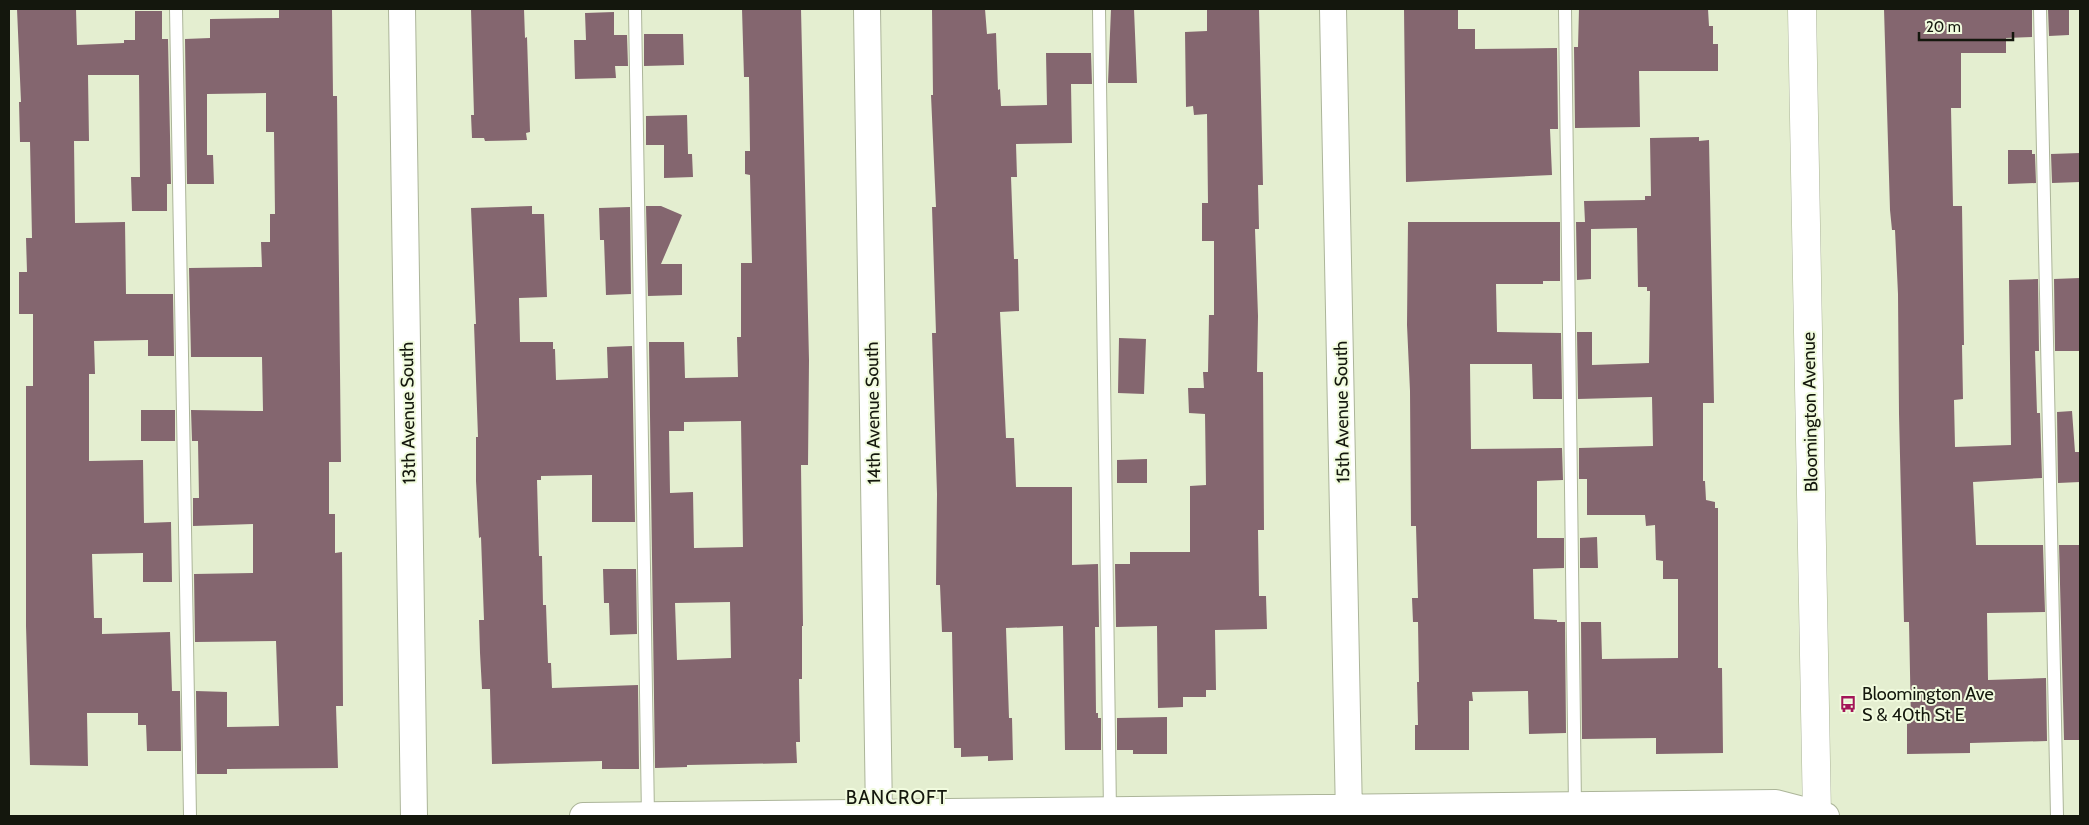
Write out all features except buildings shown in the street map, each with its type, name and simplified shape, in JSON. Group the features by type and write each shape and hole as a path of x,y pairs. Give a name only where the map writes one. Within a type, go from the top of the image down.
{"street":[{"name":"13th Avenue South","path":"402,9 414,816"},
{"name":"14th Avenue South","path":"868,9 879,814"},
{"name":"15th Avenue South","path":"1334,9 1349,812"},
{"name":"Bloomington Avenue","path":"1802,9 1820,815"},
{"path":"583,816 1577,809 1702,810 1776,803 1820,815"}],"lane":[{"path":"176,9 190,816"},
{"path":"635,9 648,816"},
{"path":"1099,9 1110,812"},
{"path":"1565,9 1577,809"},
{"path":"2040,9 2057,816"}],"place":[{"name":"Bloomington Ave S & 40th St E","path":"1848,704"}],"district":[{"name":"BANCROFT","path":"897,797"}]}
